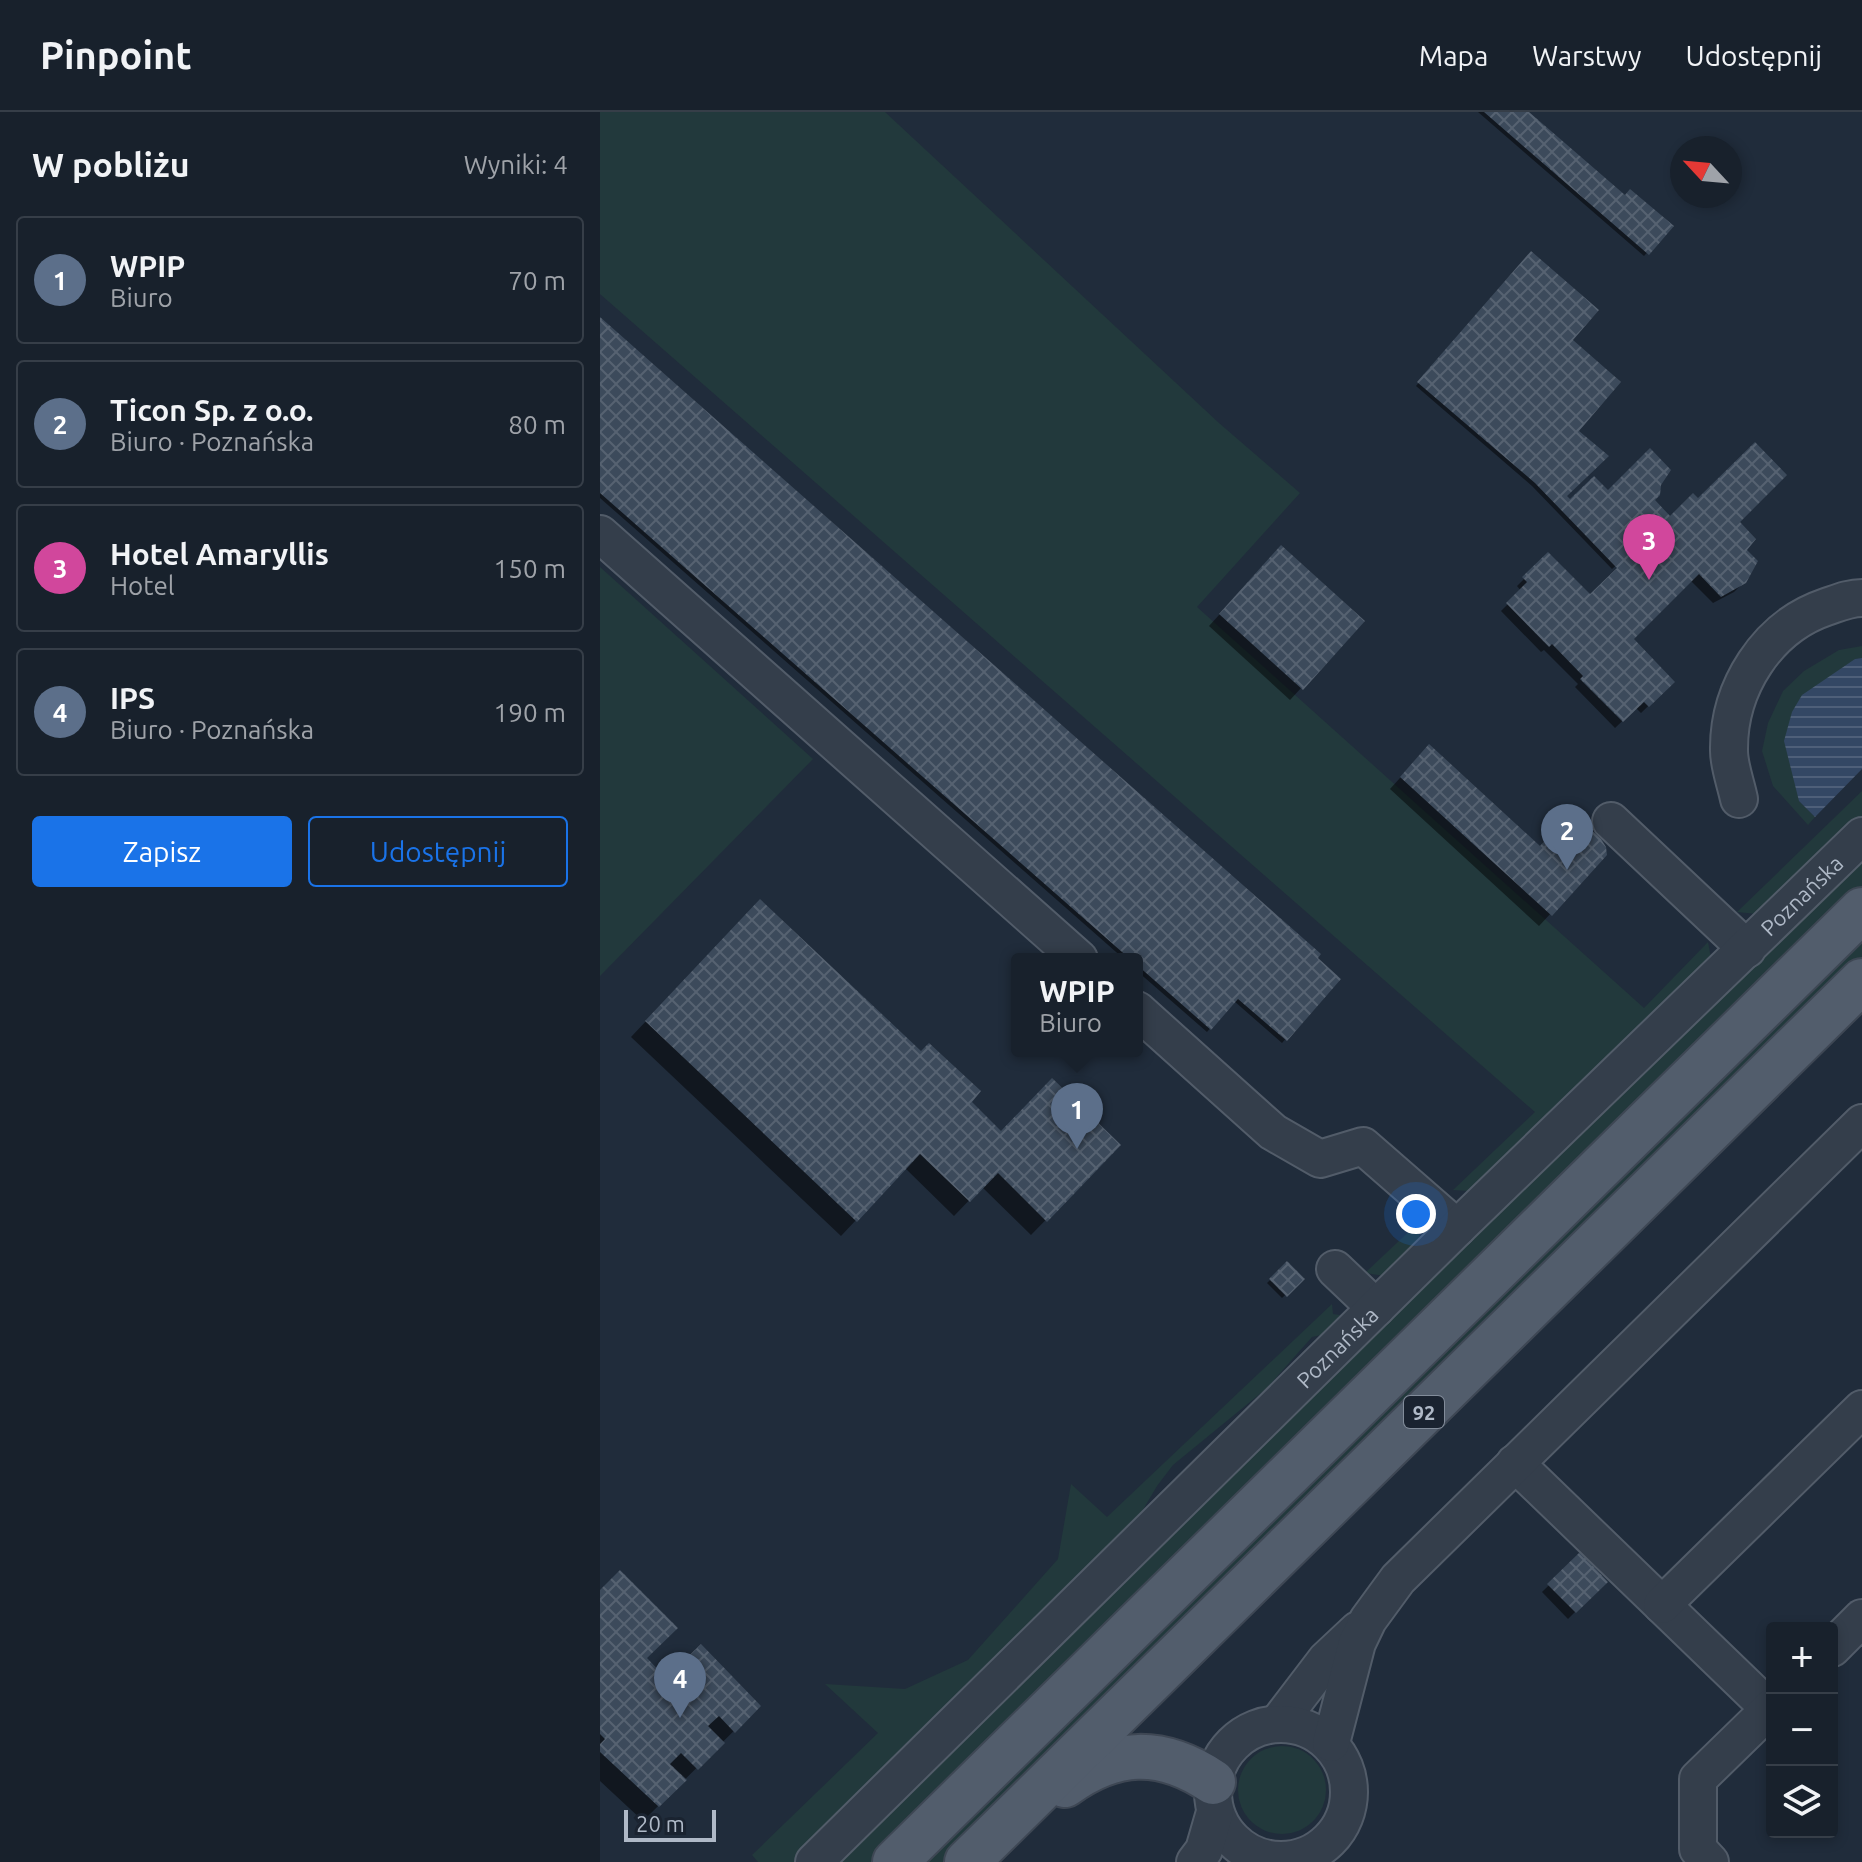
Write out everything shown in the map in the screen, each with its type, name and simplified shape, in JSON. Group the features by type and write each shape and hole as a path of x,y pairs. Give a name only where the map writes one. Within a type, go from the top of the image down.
{"main road":[{"name":"92","path":"895,1862 1862,910"},
{"name":"92","path":"976,1853 1862,981"},
{"path":"976,1853 1082,1773 1116,1758 1146,1757 1197,1771 1214,1797"}],"street":[{"path":"600,534 1072,953"},
{"path":"1739,799 1729,751 1737,696 1761,652 1804,615 1853,598 1862,598"},
{"path":"1611,821 1747,949"},
{"name":"Poznańska","path":"814,1862 1457,1228 1862,836"},
{"path":"1143,1015 1273,1132 1320,1159 1363,1146 1457,1228"},
{"path":"1278,1723 1326,1660 1368,1620 1398,1579 1862,1123"},
{"path":"1335,1269 1376,1308"},
{"path":"1662,1605 1862,1409"},
{"path":"1515,1463 1766,1704"},
{"path":"1838,1642 1862,1618"},
{"path":"1331,1743 1349,1667 1368,1620"},
{"path":"1710,1862 1698,1849 1698,1779 1766,1714"},
{"path":"1195,1862 1204,1850 1220,1759 1235,1741 1255,1728 1278,1723 1298,1725 1315,1732 1331,1743 1344,1764 1350,1788 1347,1813 1335,1834 1316,1851 1293,1859 1268,1859 1245,1850 1227,1834 1214,1797"}],"green space":[{"path":"600,112 885,112 1219,423 1300,493 1197,607 1644,1008 1708,942 1711,958 1469,1191 1453,1190 1535,1112 600,294"},
{"path":"600,567 813,759 600,976"},
{"path":"1862,646 1862,658 1855,659 1799,801 1815,817 1808,825 1773,786 1762,751 1768,723 1783,691 1804,671 1839,650"},
{"path":"1862,791 1862,817 1769,906 1757,914 1737,912"},
{"path":"1862,852 1862,887 875,1862 832,1862"},
{"path":"1862,932 1862,962 947,1862 918,1862"},
{"path":"1418,1223 1420,1243 1385,1276 1365,1273"},
{"path":"1332,1304 1333,1314 1340,1315 1330,1333 1312,1337 1267,1388 1173,1465 1131,1530 1079,1585 795,1862 758,1862 752,1855 878,1733 825,1684 905,1689 968,1660 1058,1559 1071,1484 1107,1517"},
{"path":"1282,1746 1299,1750 1313,1759 1322,1773 1326,1790 1322,1807 1313,1821 1299,1830 1282,1834 1265,1830 1251,1821 1242,1807 1238,1790 1242,1773 1251,1759 1265,1750"}],"water":[{"path":"1862,658 1862,769 1815,817 1799,801 1784,741 1792,712 1802,695 1855,659"}],"building":[{"path":"1484,112 1529,112 1625,195 1630,189 1674,226 1649,255"},
{"path":"1531,251 1599,310 1573,340 1621,382 1579,431 1609,456 1567,496 1570,499 1594,476 1608,490 1650,448 1671,470 1655,500 1670,516 1693,493 1698,498 1755,442 1787,475 1740,522 1756,539 1747,550 1758,561 1746,583 1721,597 1699,574 1634,639 1675,682 1649,707 1644,702 1623,722 1580,679 1583,676 1552,644 1549,647 1506,603 1527,582 1522,577 1548,552 1590,594 1617,568 1535,483 1417,382"},
{"path":"600,317 1321,954 1318,958 1341,979 1287,1041 1238,999 1211,1030 1143,970 1143,953 1123,953 600,493"},
{"path":"1281,545 1365,621 1303,690 1219,614"},
{"path":"1429,744 1540,846 1571,811 1601,839 1607,855 1552,916 1400,777"},
{"path":"760,899 921,1051 929,1043 981,1091 972,1102 1001,1131 1052,1078 1121,1145 1047,1222 998,1173 970,1202 920,1154 857,1222 645,1021"},
{"path":"1287,1261 1305,1279 1287,1297 1269,1279"},
{"path":"1580,1552 1608,1582 1576,1613 1547,1584"},
{"path":"620,1570 678,1628 647,1658 666,1678 701,1644 761,1706 735,1733 719,1716 708,1726 725,1743 698,1770 681,1753 670,1764 687,1780 659,1807 600,1752 600,1744 605,1739 600,1734 600,1590"}],"place":[{"name":"Hotel Amaryllis","path":"1649,580"},
{"name":"Ticon Sp. z o.o.","path":"1567,870"},
{"name":"WPIP","path":"1077,1149"},
{"name":"IPS","path":"680,1718"}]}
